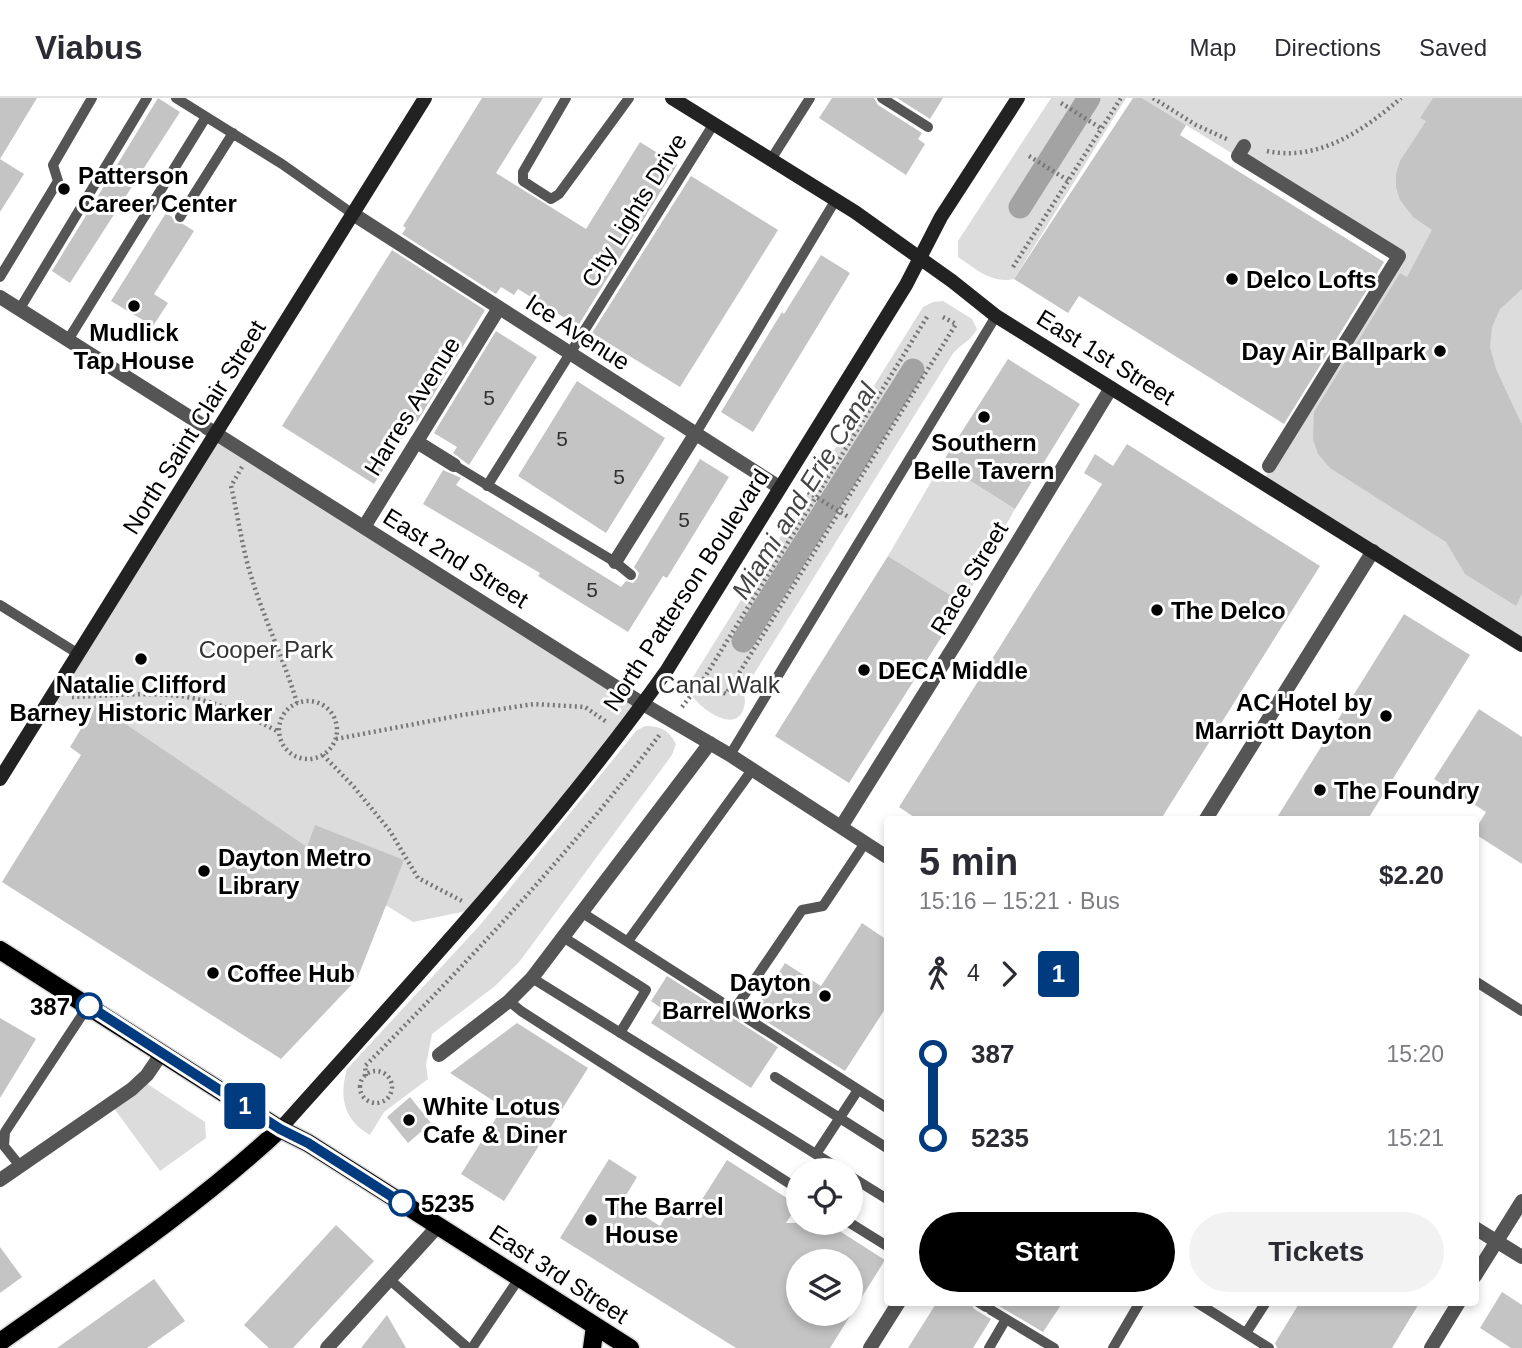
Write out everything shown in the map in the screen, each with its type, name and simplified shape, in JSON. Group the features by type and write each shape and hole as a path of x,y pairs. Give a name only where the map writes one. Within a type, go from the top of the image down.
{"main road":[{"name":"North Saint Clair Street","path":"0,779 425,98"},
{"name":"East 1st Street","path":"672,98 835,201 952,281 996,316 1522,645"},
{"name":"North Patterson Boulevard","path":"280,1129 517,862 643,704 667,670 920,260 941,217 1018,98"},
{"name":"East 3rd Street","path":"0,950 630,1348"},
{"path":"0,1342 174,1219 239,1167 280,1129"},
{"path":"592,1348 595,1326"}],"street":[{"path":"1244,146 1238,156 1399,256 1269,466"},
{"name":"Ice Avenue","path":"353,214 779,487"},
{"name":"East 2nd Street","path":"0,297 643,704 730,755 884,855"},
{"name":"Harres Avenue","path":"364,527 499,308"},
{"name":"Race Street","path":"841,827 1111,387"},
{"path":"615,562 696,433"},
{"path":"417,442 454,465"},
{"path":"1211,816 1373,551"},
{"path":"439,1055 509,1001 532,978 710,743"},
{"path":"0,1180 132,1089 147,1075 162,1054"},
{"path":"1479,1270 1522,1201"},
{"path":"327,1348 438,1226"},
{"path":"1479,1230 1522,1257"},
{"path":"870,1348 896,1306"},
{"path":"1430,1348 1456,1306"}],"lane":[{"path":"0,277 58,181 53,165 92,98"},
{"path":"19,310 147,98"},
{"path":"176,98 282,164 353,214"},
{"path":"566,98 523,172 523,181 551,199 559,194 629,98"},
{"path":"770,161 810,98"},
{"path":"882,98 928,127"},
{"path":"68,340 206,117"},
{"name":"CIty Lights Drive","path":"487,486 713,125"},
{"path":"180,217 233,133"},
{"path":"696,433 835,201"},
{"path":"730,755 996,316"},
{"path":"454,465 615,562 631,575"},
{"path":"0,605 77,653"},
{"path":"628,941 752,770"},
{"path":"734,1010 802,911 823,906 865,843"},
{"path":"581,912 884,1106"},
{"path":"563,937 646,990 620,1033"},
{"path":"532,978 822,1158"},
{"path":"1479,984 1522,1011"},
{"path":"509,1001 786,1181"},
{"path":"20,1166 4,1146 5,1132 89,1006"},
{"path":"775,1077 884,1145"},
{"path":"816,1154 858,1090"},
{"path":"863,1184 884,1197"},
{"path":"863,1231 884,1244"},
{"path":"390,1280 470,1348 520,1277"},
{"path":"985,1306 1050,1347"},
{"path":"1112,1348 1138,1306"},
{"path":"1202,1306 1269,1348"},
{"path":"1246,1333 1263,1306"},
{"path":"989,1348 1006,1319"}],"path":[{"path":"1013,267 1121,98"},
{"path":"1153,98 1196,125 1244,146 1273,152 1299,152 1343,141 1365,128 1401,98"},
{"path":"1062,103 1102,129"},
{"path":"1029,156 1069,181"},
{"path":"927,317 703,680 726,694 956,324 941,316"},
{"path":"249,455 231,486 249,572 269,631 287,669 297,703"},
{"path":"808,492 850,518"},
{"path":"50,698 153,694 206,701 247,716 279,732"},
{"path":"306,700 325,705 336,720 336,740 323,755 314,758 295,755 282,741 279,732 283,715 297,703 306,700"},
{"path":"336,740 534,704 585,707 621,732"},
{"path":"366,1076 374,1071 388,1077 392,1091 386,1100 376,1103 366,1099 360,1090 366,1076 365,1066 458,972 535,888 598,815 658,738"},
{"path":"323,755 354,786 390,831 418,878 476,909"}],"green space":[{"path":"1051,98 1126,98 1014,279 991,277 958,257 958,241"},
{"name":"Day Air Ballpark","path":"1142,98 1522,98 1522,645 1264,480 1281,445 1399,256"},
{"name":"Canal Walk","path":"943,301 972,319 977,329 952,355 744,690 745,705 740,715 734,719 718,717 691,694 693,677 923,307"},
{"name":"Cooper Park","path":"216,434 643,704 476,909 413,922 50,698"},
{"path":"942,463 1015,509 963,603 888,556"},
{"path":"645,726 660,728 670,735 676,744 672,755 520,961 495,986 432,1034 426,1065 428,1079 384,1112 370,1135 361,1129 345,1107 343,1089 347,1069 481,924 636,731"},
{"path":"146,1083 205,1122 206,1138 160,1171 113,1107"}],"building":[{"path":"0,98 37,98 0,159"},
{"path":"158,98 180,112 70,283 52,271"},
{"path":"482,98 543,98 496,173 586,229 640,142 677,165 578,326 518,289 514,295 501,287 496,294 402,234 406,228 403,226"},
{"path":"832,98 874,98 878,105 922,133 918,139 925,144 906,175 819,118"},
{"path":"897,98 943,98 930,119"},
{"name":"Delco Lofts","path":"1133,98 1142,98 1186,125 1180,135 1384,262 1284,424 1079,296 1068,313 1014,279"},
{"name":"Day Air Ballpark","path":"1433,98 1522,98 1522,289 1500,309 1492,327 1490,347 1496,369 1522,425 1522,594 1516,606 1465,574 1446,542 1330,468 1318,454 1313,439 1314,412 1400,273 1407,277 1432,230 1413,217 1400,200 1396,174 1400,161 1426,121 1420,118"},
{"path":"0,159 24,174 0,212"},
{"path":"691,176 778,230 680,387 592,333"},
{"path":"166,213 175,223 183,224 194,231 154,294 168,303 153,326 111,301"},
{"path":"392,250 485,310 417,422 414,420 374,484 282,426"},
{"path":"821,255 850,273 753,432 721,412 782,312 784,314"},
{"path":"496,331 537,357 469,465 453,453 457,447 434,433"},
{"path":"1008,359 1080,404 1015,509 942,463"},
{"path":"577,381 665,438 606,533 518,476"},
{"name":"The Delco","path":"1127,444 1320,566 1163,816 912,816 899,807 1102,484 1084,473 1095,454 1113,466"},
{"path":"700,459 729,477 667,578 663,576 628,632 538,576 540,573 423,504 443,470 461,478 456,485 621,587 626,581 633,583 637,579 639,573 634,567"},
{"name":"DECA Middle","path":"888,556 963,603 849,783 775,736"},
{"name":"AC Hotel by Marriott Dayton","path":"1404,614 1470,655 1370,816 1278,816"},
{"name":"Dayton Metro Library","path":"96,704 307,847 315,825 404,860 357,979 281,1059 2,882 81,755 70,747"},
{"path":"1479,709 1522,737 1522,864 1479,837 1479,823 1486,812 1434,779"},
{"name":"Dayton Barrel Works","path":"862,923 884,938 884,1011 845,1071 753,1013 785,963 821,986"},
{"path":"667,976 778,1047 751,1088 651,1023 661,1008 651,1001"},
{"path":"0,1018 36,1039 0,1098"},
{"path":"517,1023 588,1068 504,1201 461,1174 503,1107 450,1073"},
{"name":"White Lotus Cafe & Diner","path":"410,1097 431,1123 408,1143 387,1117"},
{"path":"609,1159 637,1177 622,1202 660,1226 671,1208 689,1220 727,1160 786,1197 786,1235 846,1235 884,1259 863,1295 863,1249 786,1249 786,1326 844,1326 830,1348 736,1348 560,1238"},
{"path":"336,1225 374,1261 293,1348 269,1348 244,1325"},
{"path":"0,1247 22,1277 0,1293"},
{"path":"154,1279 185,1321 147,1348 57,1348"},
{"path":"1502,1292 1522,1305 1522,1348 1511,1348 1480,1328"},
{"path":"934,1306 972,1306 991,1319 973,1348 908,1348"},
{"path":"999,1306 1060,1306 1043,1332"},
{"path":"1298,1306 1418,1306 1392,1348 1277,1348 1275,1343"},
{"path":"387,1315 406,1348 361,1348"}],"waterway":[{"path":"1020,207 1089,98"},
{"name":"Miami and Erie Canal","path":"743,641 913,370"}],"bus line":[{"name":"1","path":"89,1006 280,1129 308,1143 402,1203"}],"place":[{"name":"Patterson Career Center","path":"64,189"},
{"name":"Delco Lofts","path":"1232,279"},
{"name":"Mudlick Tap House","path":"134,306"},
{"name":"Day Air Ballpark","path":"1440,351"},
{"name":"Southern Belle Tavern","path":"984,417"},
{"name":"The Delco","path":"1157,610"},
{"name":"Natalie Clifford Barney Historic Marker","path":"141,659"},
{"name":"DECA Middle","path":"864,670"},
{"name":"AC Hotel by Marriott Dayton","path":"1386,716"},
{"name":"The Foundry","path":"1320,790"},
{"name":"Dayton Metro Library","path":"204,871"},
{"name":"Coffee Hub","path":"213,973"},
{"name":"Dayton Barrel Works","path":"825,996"},
{"name":"387","path":"89,1006"},
{"name":"White Lotus Cafe & Diner","path":"409,1120"},
{"name":"5235","path":"402,1203"},
{"name":"The Barrel House","path":"591,1220"}]}
